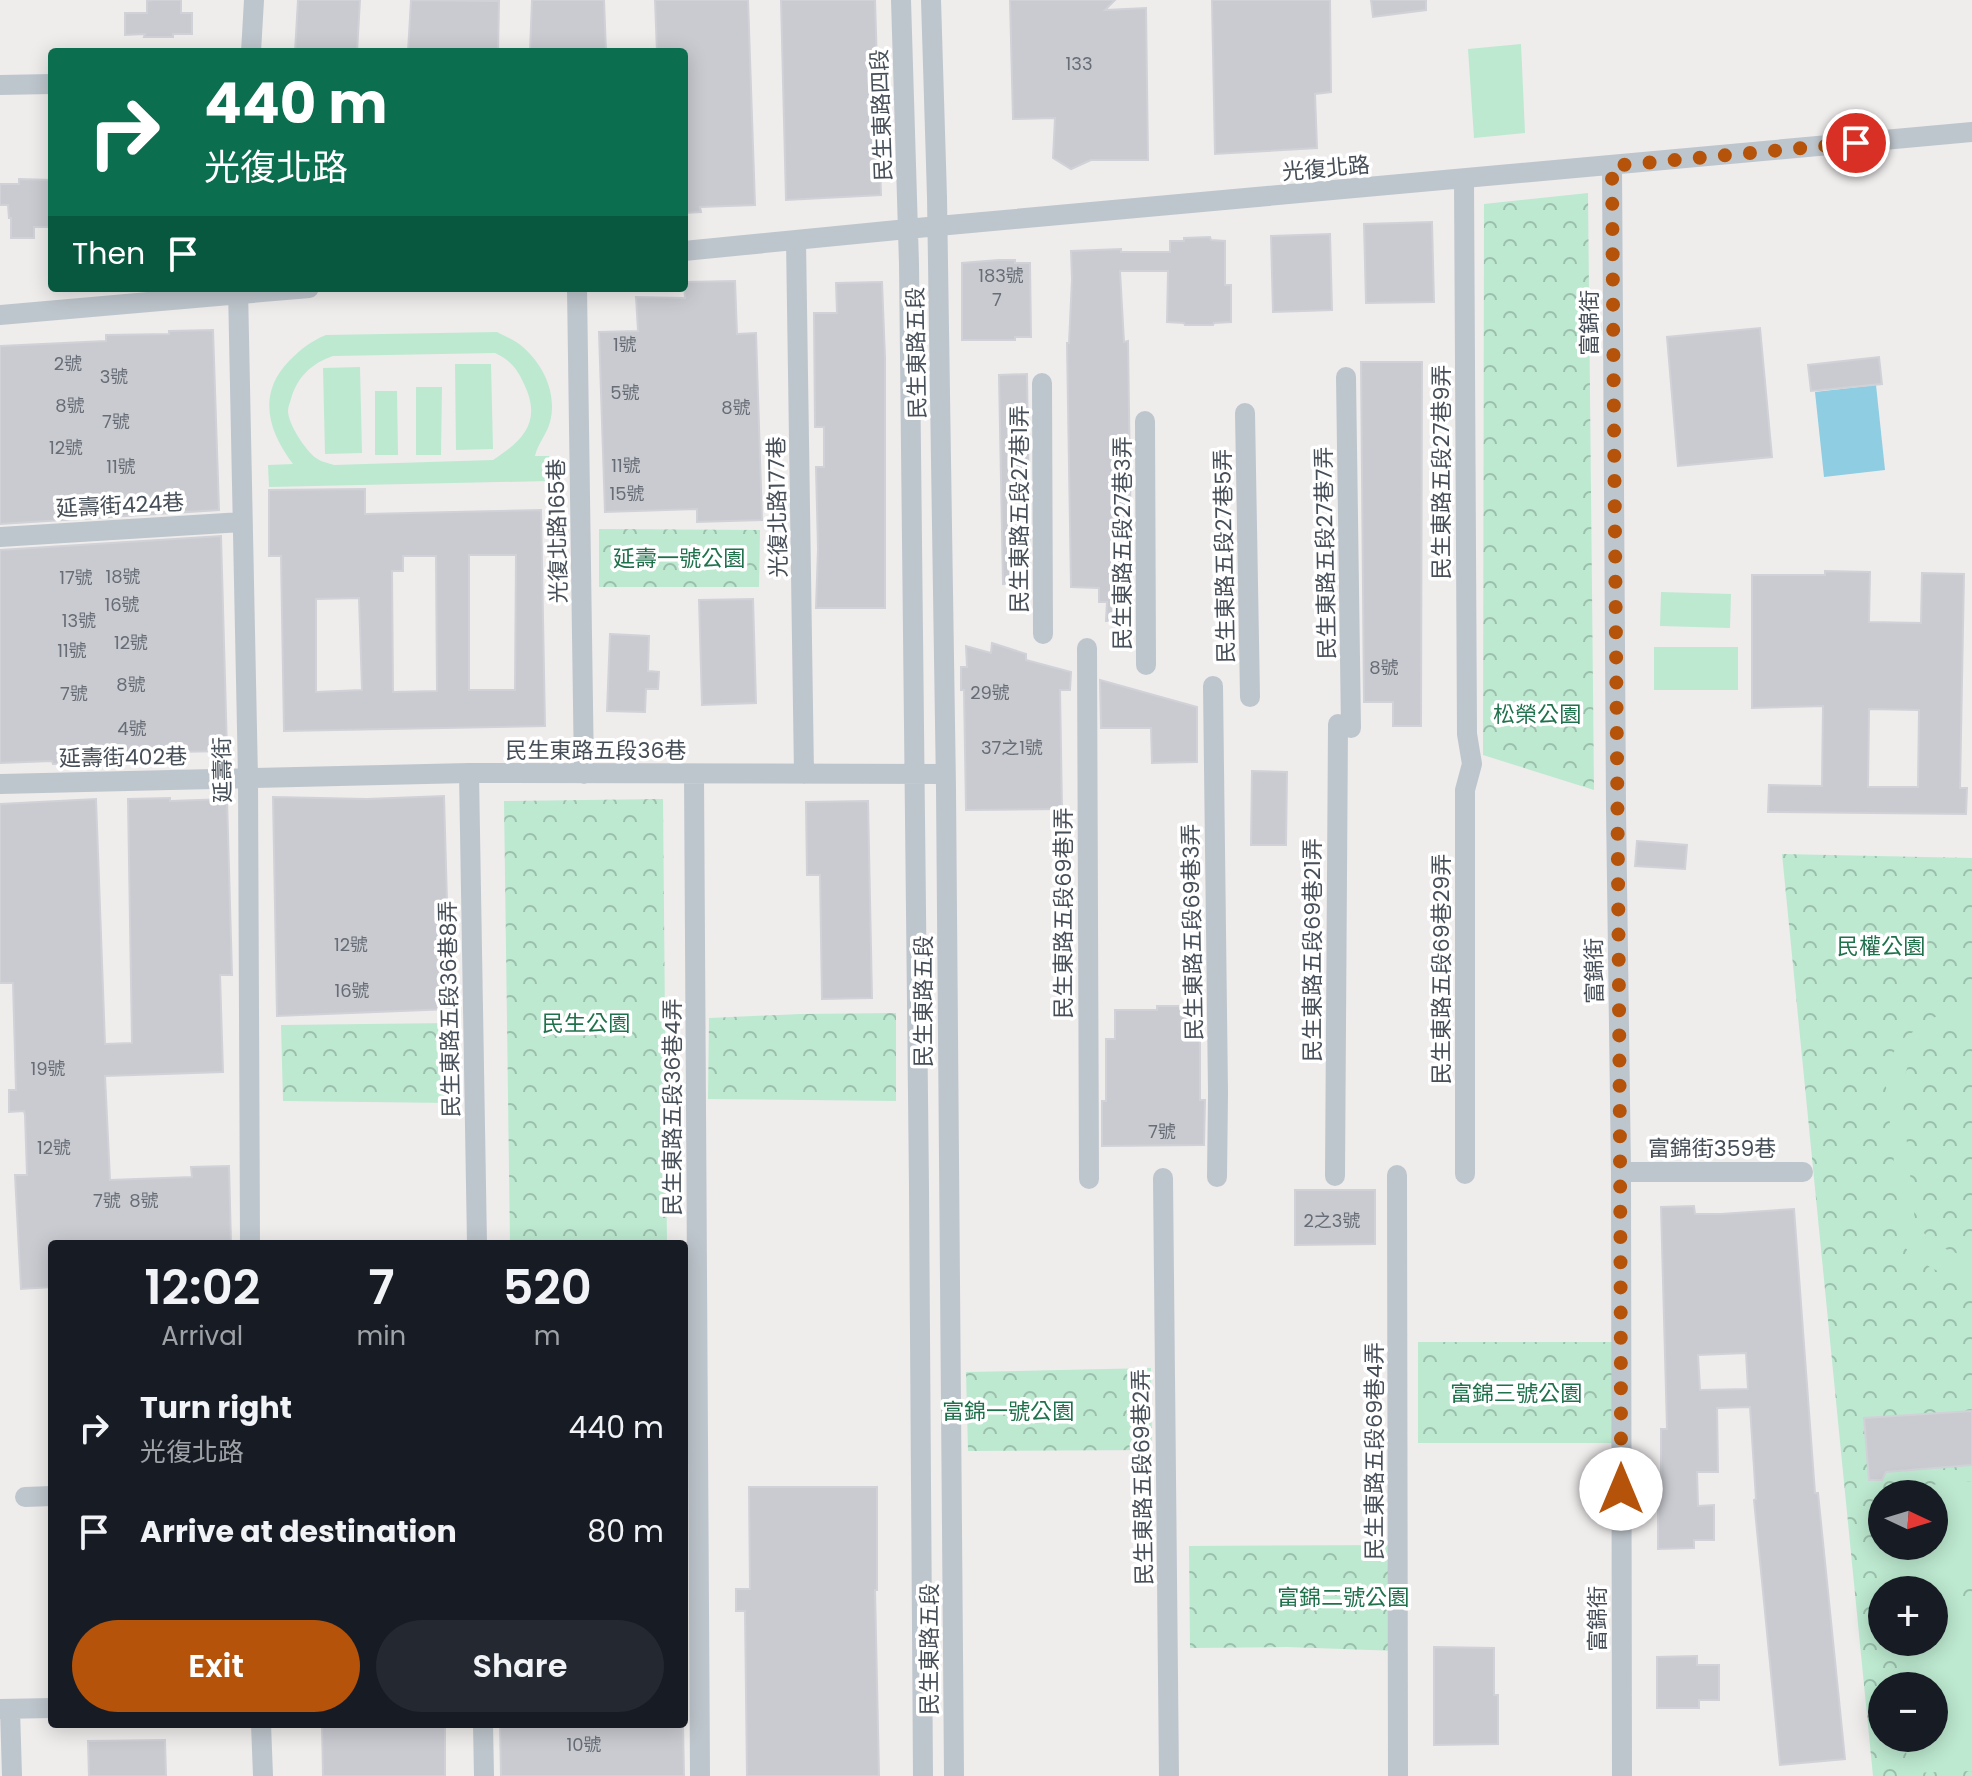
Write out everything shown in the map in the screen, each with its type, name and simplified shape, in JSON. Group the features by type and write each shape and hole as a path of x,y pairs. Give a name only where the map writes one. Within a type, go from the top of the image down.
{"street":[{"path":"251,48 254,0"},
{"name":"民生東路四段","path":"901,0 908,229"},
{"path":"931,0 938,226"},
{"path":"0,85 48,84"},
{"name":"光復北路","path":"688,251 1972,132"},
{"name":"富錦街","path":"1612,166 1621,1172 1622,1776"},
{"name":"民生東路五段27巷9弄","path":"1464,180 1467,734 1472,764"},
{"name":"民生東路五段","path":"938,226 954,1776"},
{"name":"民生東路五段","path":"908,229 923,1776"},
{"name":"光復北路177巷","path":"796,240 804,774"},
{"path":"0,315 238,292"},
{"name":"延壽街","path":"238,292 248,778 250,1240"},
{"name":"光復北路165巷","path":"577,292 584,774"},
{"name":"民生東路五段27巷7弄","path":"1344,726 1346,377"},
{"name":"民生東路五段27巷1弄","path":"1042,383 1043,634"},
{"name":"民生東路五段27巷5弄","path":"1245,413 1250,697"},
{"name":"民生東路五段27巷3弄","path":"1145,421 1146,665"},
{"name":"延壽街424巷","path":"0,537 242,522"},
{"name":"民生東路五段69巷1弄","path":"1087,648 1089,1179"},
{"name":"民生東路五段69巷3弄","path":"1213,686 1217,1177"},
{"name":"民生東路五段69巷21弄","path":"1335,1176 1344,726"},
{"name":"民生東路五段69巷29弄","path":"1465,1174 1465,790 1472,764"},
{"name":"民生東路五段36巷","path":"248,778 469,773 945,774"},
{"name":"民生東路五段36巷8弄","path":"469,773 477,1240"},
{"name":"民生東路五段36巷4弄","path":"694,774 700,1776"},
{"name":"延壽街402巷","path":"0,784 248,778"},
{"name":"富錦街359巷","path":"1621,1172 1803,1172"},
{"name":"民生東路五段69巷4弄","path":"1397,1175 1398,1776"},
{"name":"民生東路五段69巷2弄","path":"1163,1178 1169,1776"},
{"path":"25,1497 48,1496"},
{"path":"12,1776 5,1709 48,1708"},
{"path":"261,1728 263,1776"},
{"path":"483,1728 484,1776"}],"green space":[{"path":"1521,44 1525,133 1474,138 1468,49"},
{"name":"松榮公園","path":"1588,193 1594,790 1483,755 1484,204"},
{"path":"497,332 518,343 538,364 548,382 552,412 535,456 549,456 549,481 269,487 268,465 293,464 272,426 270,399 273,386 293,357 326,335","holes":["495,353 519,373 531,409 527,428 521,437 493,460 334,465 312,455 291,423 289,405 301,378 312,367 333,356"]},
{"path":"455,364 491,364 493,449 456,450"},
{"path":"360,367 362,453 325,454 323,368"},
{"path":"416,387 442,387 441,455 416,455"},
{"path":"375,391 397,391 398,455 375,455"},
{"name":"延壽一號公園","path":"599,529 760,530 759,587 599,587"},
{"path":"1661,592 1731,594 1730,628 1660,626"},
{"path":"1654,647 1738,647 1738,690 1654,690"},
{"name":"民生公園","path":"663,799 667,1240 510,1240 504,801"},
{"name":"民權公園","path":"1782,854 1972,858 1972,1776 1873,1776 1871,1752 1948,1752 1948,1672 1868,1672 1868,1725"},
{"path":"1957,1010 1972,1011 1972,1028 1958,1026 1940,1033 1923,1045 1909,1063 1901,1085 1915,1222 1933,1244 1972,1256 1972,1279 1934,1269 1903,1246 1884,1068 1901,1040 1935,1017"},
{"path":"896,1013 896,1101 708,1099 709,1018"},
{"path":"450,1023 450,1103 283,1101 281,1025"},
{"name":"富錦三號公園","path":"1418,1342 1614,1342 1614,1443 1418,1443"},
{"name":"富錦一號公園","path":"1151,1368 1152,1450 968,1451 966,1372"},
{"path":"1972,1481 1972,1586 1948,1588 1948,1576 1883,1576 1882,1560 1948,1560 1948,1483"},
{"name":"富錦二號公園","path":"1398,1545 1398,1651 1190,1648 1189,1546"},
{"path":"1948,1593 1972,1599 1972,1771 1908,1773 1906,1752 1948,1752 1948,1672 1901,1672 1900,1656 1948,1656"}],"water":[{"path":"1876,385 1885,470 1824,477 1815,392"}],"building":[{"path":"181,0 181,13 192,13 192,34 173,34 173,37 125,35 125,13 147,13 147,1"},
{"path":"298,0 360,0 357,48 295,48"},
{"path":"411,0 499,1 498,48 408,48"},
{"path":"532,0 604,0 606,48 530,48"},
{"path":"655,0 748,0 755,205 700,207 701,212 688,213 688,48 657,48"},
{"path":"781,0 875,0 881,195 786,200"},
{"path":"1010,0 1115,0 1105,10 1146,8 1148,160 1091,160 1071,169 1053,158 1055,118 1013,119"},
{"path":"1212,0 1330,0 1331,92 1315,94 1317,148 1215,154"},
{"path":"1371,0 1426,0 1426,10 1373,17"},
{"path":"19,179 48,180 48,227 34,227 34,238 11,238 8,205 0,205 0,184 19,184"},
{"path":"1432,222 1434,302 1366,303 1364,224"},
{"path":"1330,234 1332,310 1273,312 1271,236"},
{"path":"1210,237 1211,240 1225,241 1225,285 1231,285 1231,322 1185,325 1167,322 1168,271 1120,271 1124,342 1128,341 1132,620 1106,621 1107,602 1099,602 1099,588 1071,587 1067,343 1071,251 1121,249 1121,252 1170,252 1170,241"},
{"path":"999,260 1030,263 1031,337 962,340 962,263"},
{"path":"735,281 737,334 756,333 762,520 697,522 697,509 605,512 599,332 638,331 636,297 685,298 688,282"},
{"path":"882,282 885,608 816,608 816,467 824,467 824,427 815,427 814,313 837,313 836,283"},
{"path":"1760,328 1772,457 1678,466 1667,337"},
{"path":"213,330 219,510 0,524 0,346 106,341 106,335"},
{"path":"1879,357 1882,384 1811,391 1808,365"},
{"path":"1361,362 1422,362 1421,726 1393,726 1393,702 1364,702"},
{"path":"1027,374 1030,583 1003,584 999,375"},
{"path":"365,489 365,514 541,510 545,726 284,731 281,556 269,556 269,490","holes":["469,555 516,555 515,690 469,690","403,556 436,556 437,691 393,692 392,571 403,571","359,598 362,690 316,692 316,599"]},
{"path":"221,536 227,751 170,752 170,759 0,763 0,550"},
{"path":"1825,571 1870,572 1869,622 1921,623 1922,573 1964,574 1960,788 1967,788 1966,814 1768,812 1769,785 1822,786 1823,706 1752,708 1752,575 1825,575","holes":["1869,709 1919,710 1918,787 1868,787"]},
{"path":"753,599 756,703 702,705 699,600"},
{"path":"610,634 649,636 648,671 659,672 658,689 646,689 645,712 607,711"},
{"path":"992,643 1026,654 1026,660 1071,672 1070,690 1060,690 1062,809 966,810 961,667 967,667 966,646 991,653"},
{"path":"1100,680 1197,707 1197,762 1152,763 1151,728 1101,728"},
{"path":"1252,771 1287,772 1286,845 1251,845"},
{"path":"444,796 450,1009 277,1016 273,797 367,799"},
{"path":"96,799 105,1044 132,1043 128,799 227,799 232,975 220,975 223,1072 105,1076 110,1180 192,1177 191,1167 229,1166 231,1240 48,1240 48,1287 21,1289 15,1175 27,1175 25,1115 24,1111 9,1112 9,1090 16,1090 13,983 0,983 0,804"},
{"path":"868,801 872,998 822,999 820,875 807,875 806,802"},
{"path":"1637,841 1687,845 1685,869 1635,866"},
{"path":"1157,1006 1190,1006 1190,1038 1200,1038 1200,1100 1205,1100 1204,1145 1102,1146 1106,1039 1115,1039 1115,1010 1157,1010"},
{"path":"1295,1190 1375,1190 1375,1244 1295,1245"},
{"path":"1694,1206 1695,1214 1794,1209 1815,1493 1818,1493 1845,1759 1780,1765 1754,1500 1750,1407 1717,1408 1718,1472 1697,1472 1698,1506 1714,1505 1714,1540 1694,1540 1694,1548 1658,1549 1661,1429 1667,1429 1661,1207","holes":["1746,1353 1748,1389 1700,1390 1698,1355"]},
{"path":"1972,1411 1972,1465 1886,1472 1882,1480 1869,1480 1864,1418"},
{"path":"749,1487 877,1487 875,1590 879,1776 747,1776 745,1611 736,1611 736,1589 750,1589"},
{"path":"1434,1647 1494,1648 1498,1744 1434,1745"},
{"path":"1697,1656 1697,1665 1719,1665 1719,1700 1699,1700 1699,1708 1657,1708 1657,1657"},
{"path":"322,1728 445,1728 445,1776 323,1776"},
{"path":"500,1728 683,1728 684,1776 501,1776"},
{"path":"165,1740 166,1776 89,1776 88,1741"}],"route":[{"path":"1621,1489 1612,166 1856,143"}]}
